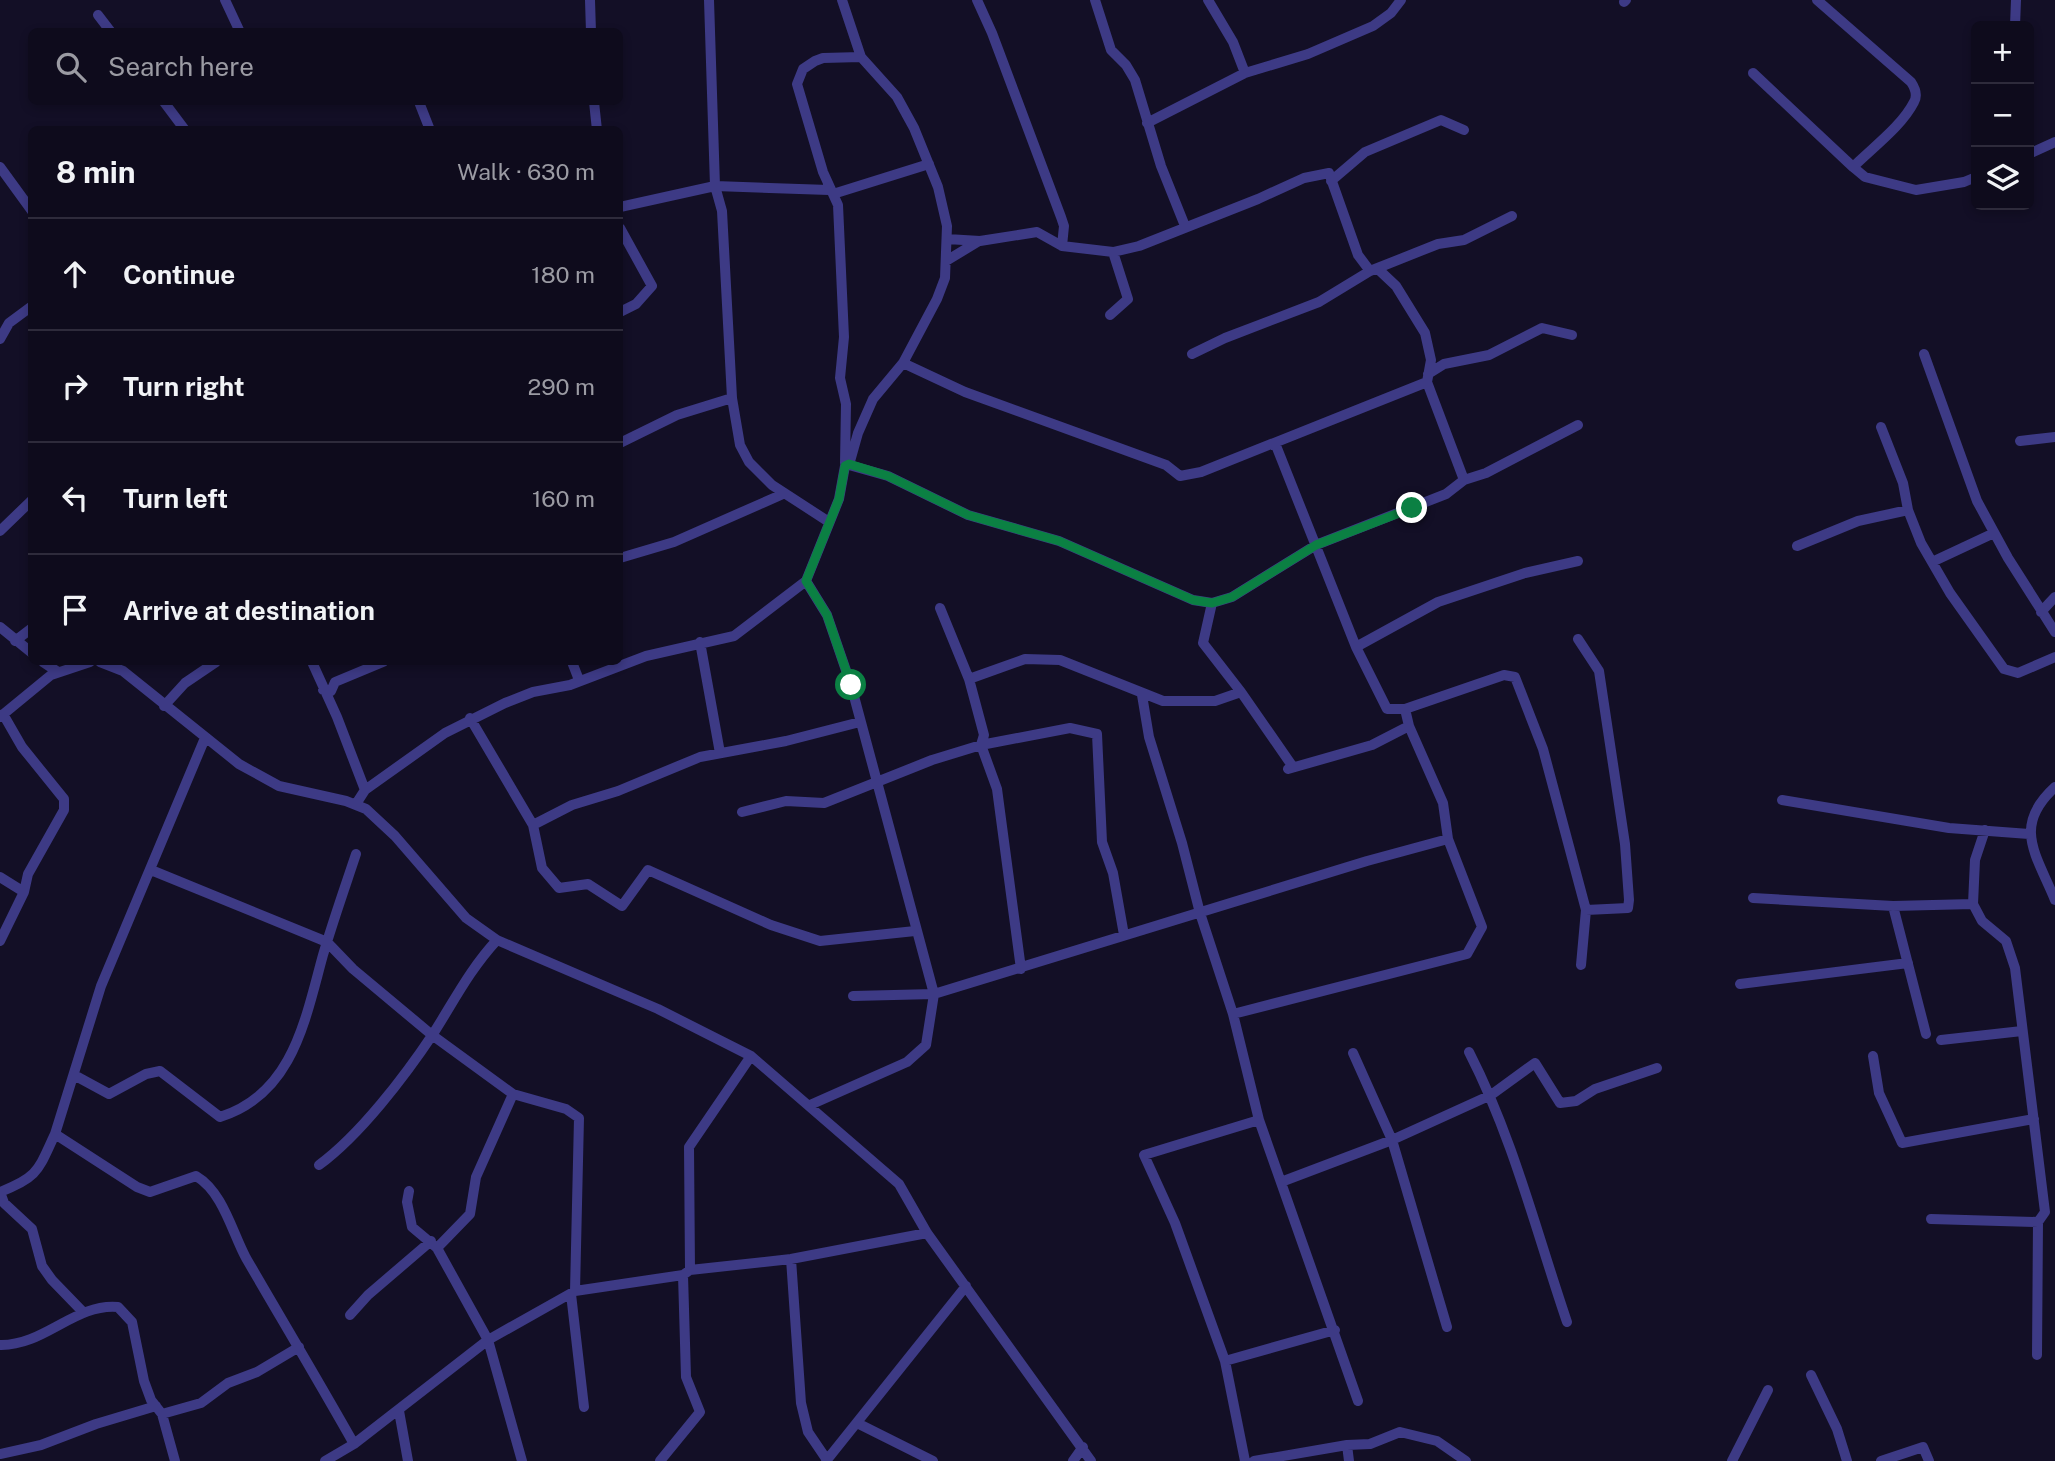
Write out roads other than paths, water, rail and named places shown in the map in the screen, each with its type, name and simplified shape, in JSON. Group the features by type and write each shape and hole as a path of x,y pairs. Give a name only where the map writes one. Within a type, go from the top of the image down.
{"street":[{"path":"225,0 238,28"},
{"path":"590,0 592,28"},
{"path":"709,0 715,186 722,211 732,398 743,452 783,494 829,522"},
{"path":"623,664 700,642 734,636 806,581 839,499 847,465 873,399 903,363 937,299 945,278 945,211 929,164 897,97 861,57 842,0"},
{"path":"977,0 1061,217 1064,226 1062,246"},
{"path":"1095,0 1111,50 1126,65 1135,80 1147,123 1185,226"},
{"path":"1208,0 1233,42 1245,73"},
{"path":"1147,123 1245,73 1308,54 1373,26 1391,13 1401,0"},
{"path":"1817,0 1916,88 1915,101 1853,167"},
{"path":"2015,0 2015,21"},
{"path":"98,15 108,28"},
{"path":"847,465 846,404 840,378 844,337 838,205 803,112 797,84 803,69 815,61 823,58 861,57"},
{"path":"1753,73 1865,177 1916,190 1971,179"},
{"path":"166,105 182,126"},
{"path":"420,105 428,126"},
{"path":"594,105 597,126"},
{"path":"1331,181 1365,152 1441,120 1464,130"},
{"path":"2034,152 2055,142"},
{"path":"623,206 715,186 831,192 929,164"},
{"path":"0,167 28,206"},
{"path":"947,239 980,241 1037,232 1062,246 1113,252 1139,246 1304,177 1329,173 1343,206 1358,255 1396,286 1421,323 1431,360 1428,378 1464,480"},
{"path":"1192,354 1225,338 1319,302 1375,271 1422,250 1464,240 1513,216"},
{"path":"623,233 652,286 636,304 623,310"},
{"path":"946,261 980,241"},
{"path":"1110,315 1128,299 1113,252"},
{"path":"0,339 9,323 28,309"},
{"path":"903,363 965,392 1166,465 1180,476 1201,472 1275,443 1428,378 1444,365 1480,358 1542,328 1572,335"},
{"path":"1924,354 1955,448 1994,533 2055,632"},
{"path":"1431,360 1444,365"},
{"path":"623,442 677,415 732,398"},
{"path":"847,465 888,476 968,515 1059,541 1193,600 1212,603 1232,597 1316,545 1446,494 1464,480 1486,473 1578,425"},
{"path":"1881,427 1903,483 1908,510 1932,562 1950,593 2004,669 2018,673 2055,657"},
{"path":"2020,441 2055,436"},
{"path":"1275,443 1356,647 1387,709 1405,709 1504,675 1515,677 1543,750 1586,910 1581,965"},
{"path":"623,557 674,542 783,494"},
{"path":"0,531 28,504"},
{"path":"1797,546 1858,520 1908,510"},
{"path":"1932,562 1994,533"},
{"path":"1356,647 1438,602 1525,573 1578,561"},
{"path":"806,581 827,615 878,782 915,931 934,994 926,1045 907,1062 810,1105"},
{"path":"2041,612 2055,597"},
{"path":"1212,603 1203,643 1241,692 1290,768 1372,745 1409,726"},
{"path":"940,608 969,679 984,735 981,745 997,789 1021,969"},
{"path":"0,627 28,650"},
{"path":"15,641 28,631"},
{"path":"1578,639 1599,671 1625,844 1629,900 1628,908 1586,910"},
{"path":"700,642 720,752"},
{"path":"969,679 1025,659 1060,660 1142,695 1163,701 1215,701 1241,692"},
{"path":"47,665 58,673"},
{"path":"0,941 24,892 28,874 64,810 64,799 22,747 2,716 58,673 81,665"},
{"path":"108,665 124,671 239,764 279,786 356,804 385,827 466,918 497,940 657,1009 751,1056 899,1184 927,1233 1091,1461"},
{"path":"164,706 185,684 212,665"},
{"path":"313,665 365,790"},
{"path":"323,690 331,691 335,682 376,665"},
{"path":"573,665 579,680"},
{"path":"356,804 365,790 470,718 533,692 570,685 621,665"},
{"path":"1142,695 1149,737 1182,843 1200,913 1233,1014 1259,1120 1359,1401"},
{"path":"1233,1014 1467,954 1482,928 1448,839 1443,803 1409,726 1405,709"},
{"path":"470,718 533,825 542,868 559,888 588,884 622,906 648,870 771,925 820,941 915,931"},
{"path":"533,825 572,805 618,791 700,757 860,722"},
{"path":"742,812 786,801 824,803 981,745 1070,728 1097,734 1102,842 1113,873 1124,936"},
{"path":"83,1312 42,1266 32,1230 4,1203 0,1192 23,1183 36,1173 55,1134 102,986 205,738"},
{"path":"2055,787 2040,800 2031,818 2029,834 2055,900"},
{"path":"1782,800 1949,828 2029,834"},
{"path":"1931,1219 2038,1222 2050,1212 2034,1119 2015,968 2006,941 1982,922 1973,904 1975,860 1985,831"},
{"path":"853,996 934,994 1367,861 1448,839"},
{"path":"74,1075 109,1094 146,1074 160,1071 220,1117 234,1112 264,1093 296,1050 356,854"},
{"path":"151,870 327,943 353,969 432,1035 513,1094 566,1109 579,1118 573,1292 584,1407"},
{"path":"0,877 24,892"},
{"path":"1754,898 1893,906 1973,904"},
{"path":"1893,906 1926,1034"},
{"path":"319,1164 345,1146 432,1035 473,967 497,940"},
{"path":"1740,984 1908,963"},
{"path":"1941,1040 2022,1031"},
{"path":"1469,1052 1491,1095 1530,1199 1544,1254 1567,1322"},
{"path":"1353,1053 1392,1140 1447,1327"},
{"path":"660,1461 701,1412 686,1377 689,1147 751,1056"},
{"path":"1872,1056 1879,1093 1902,1143 2034,1119"},
{"path":"1281,1182 1392,1140 1491,1095 1535,1063 1560,1103 1576,1101 1595,1089 1657,1069"},
{"path":"350,1315 368,1295 470,1214 476,1177 513,1094"},
{"path":"1245,1461 1225,1361 1175,1223 1144,1155 1259,1120"},
{"path":"55,1134 137,1187 150,1192 196,1176 212,1190 244,1254 354,1444"},
{"path":"409,1191 407,1202 412,1227 434,1244 488,1340 522,1461"},
{"path":"2037,1355 2038,1222"},
{"path":"324,1461 354,1444 399,1411 488,1340 573,1292 791,1259 927,1233"},
{"path":"791,1259 801,1402 808,1432 827,1460 966,1286"},
{"path":"0,1345 35,1339 83,1312 107,1306 118,1307 132,1322 144,1381 159,1410 175,1461"},
{"path":"1225,1361 1335,1329"},
{"path":"0,1454 41,1445 96,1424 201,1403 228,1383 257,1372 299,1347"},
{"path":"1811,1375 1837,1429 1847,1461"},
{"path":"1732,1461 1768,1390"},
{"path":"399,1411 408,1461"},
{"path":"857,1423 933,1461"},
{"path":"1254,1461 1347,1445 1370,1444 1400,1432 1437,1441 1466,1461"},
{"path":"1347,1445 1349,1461"},
{"path":"1073,1461 1083,1447"},
{"path":"1881,1461 1923,1447 1929,1461"}]}
